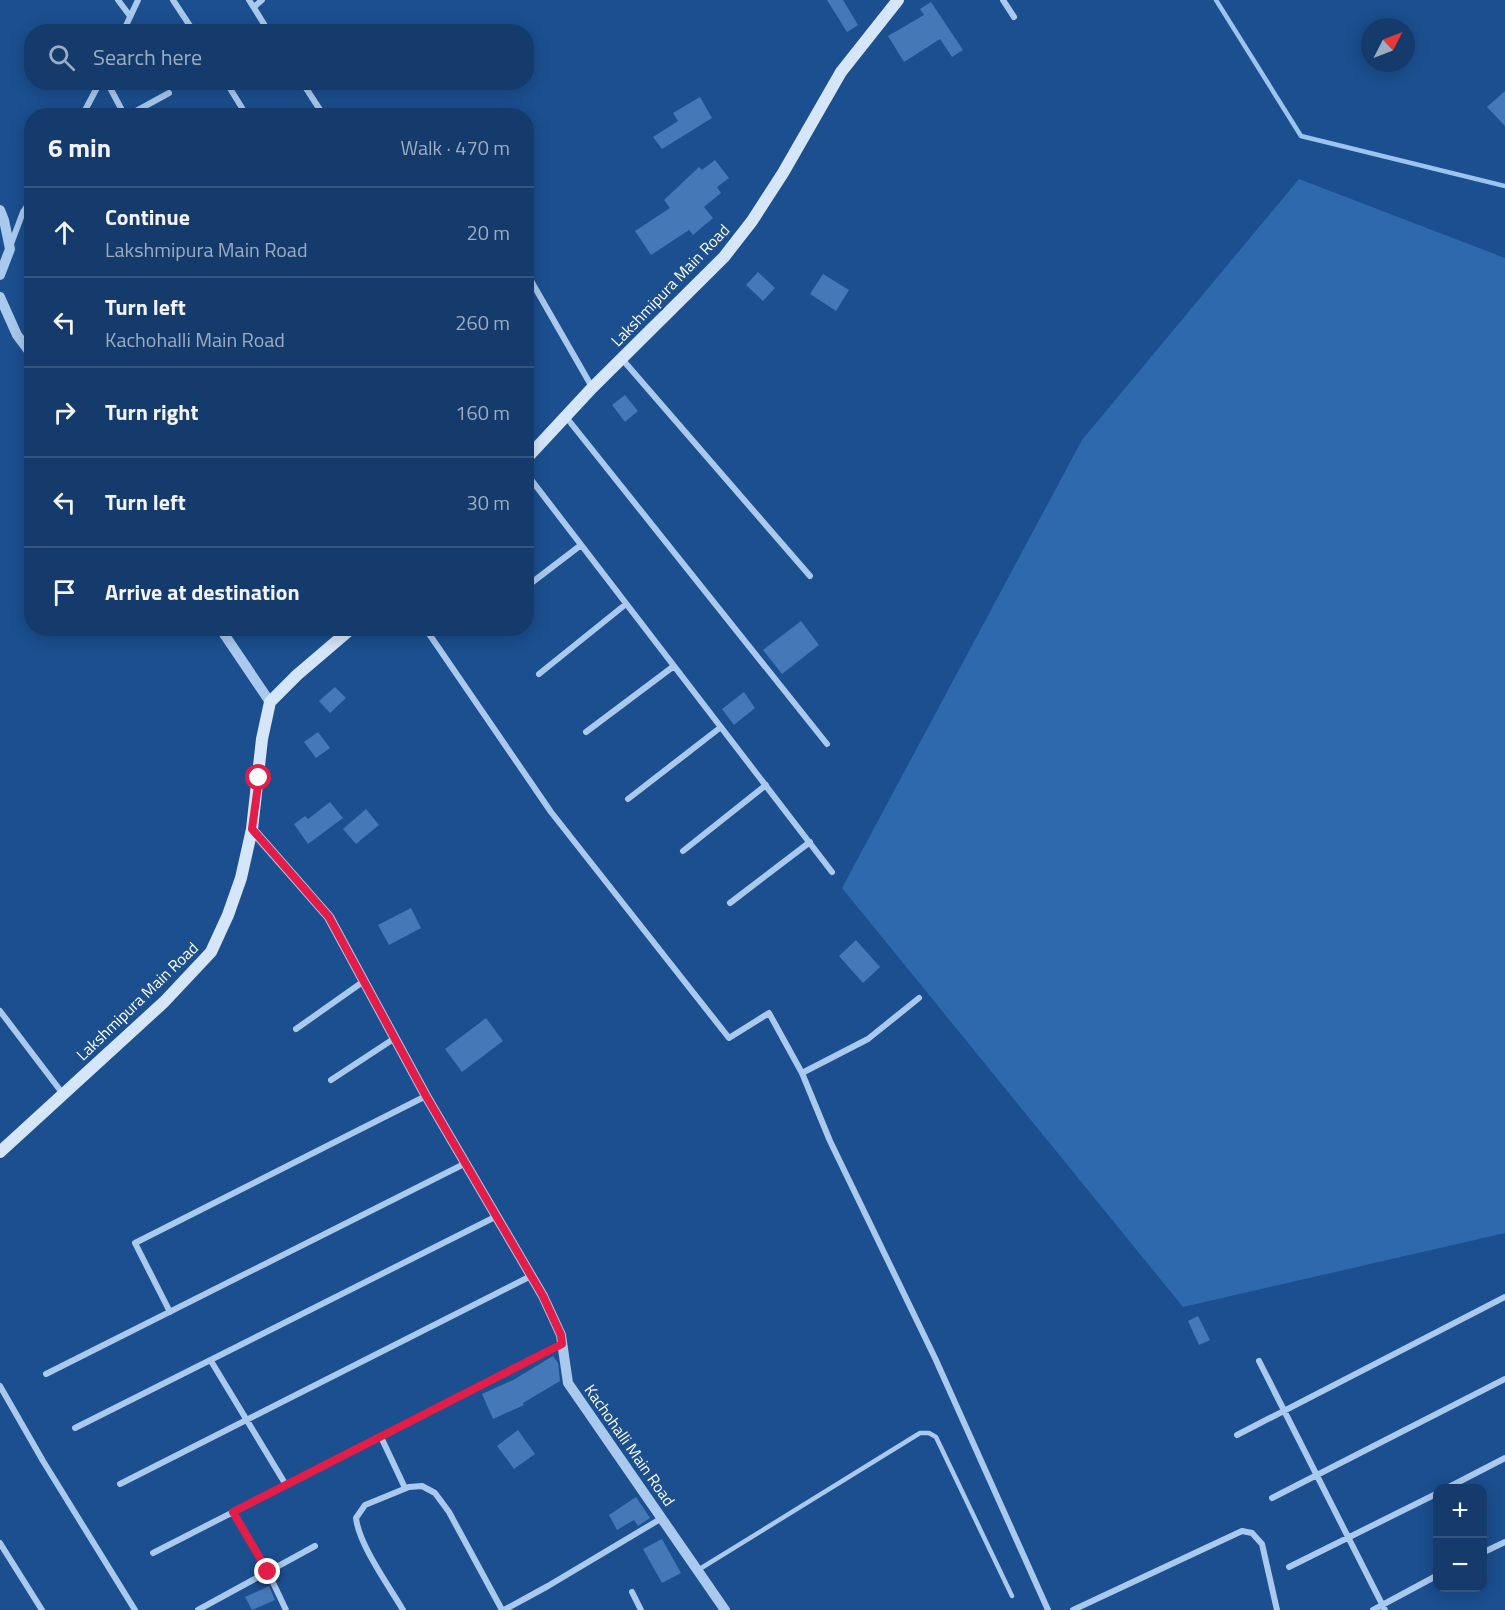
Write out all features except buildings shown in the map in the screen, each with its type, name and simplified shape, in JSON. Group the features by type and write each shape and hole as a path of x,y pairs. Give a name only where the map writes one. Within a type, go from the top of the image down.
{"main road":[{"name":"Lakshmipura Main Road","path":"534,451 592,388 724,257 752,222 783,173 841,72 898,0"},
{"path":"270,702 297,675 343,636"},
{"name":"Lakshmipura Main Road","path":"0,1152 164,1002 211,952 238,887 252,829 262,739 270,702"}],"street":[{"path":"118,0 130,16"},
{"path":"126,24 138,0"},
{"path":"173,0 189,24"},
{"path":"249,0 264,24"},
{"path":"254,7 262,0"},
{"path":"1003,0 1014,16"},
{"path":"86,108 95,90"},
{"path":"111,90 122,108"},
{"path":"231,90 242,108"},
{"path":"307,90 319,108"},
{"path":"141,108 169,93"},
{"path":"0,210 10,249"},
{"path":"0,275 24,211"},
{"path":"534,286 592,388"},
{"path":"0,297 17,335 24,344"},
{"path":"622,359 810,576"},
{"path":"566,417 827,744"},
{"path":"534,483 832,872"},
{"path":"534,581 581,545"},
{"path":"539,674 626,604"},
{"path":"225,636 270,702"},
{"path":"430,636 550,812 729,1038 769,1013 802,1073 830,1141 935,1358 1048,1610"},
{"path":"586,732 675,666"},
{"path":"628,799 721,727"},
{"path":"683,851 766,786"},
{"name":"Kachohalli Main Road","path":"252,829 329,917 426,1096 531,1276 561,1335 568,1383 725,1610"},
{"path":"730,903 810,842"},
{"path":"296,1029 365,981"},
{"path":"802,1073 868,1039 919,998"},
{"path":"0,1011 63,1094"},
{"path":"331,1080 395,1038"},
{"path":"170,1312 135,1243 426,1096"},
{"path":"46,1374 466,1163"},
{"path":"75,1428 497,1216"},
{"path":"120,1484 531,1276"},
{"path":"1237,1435 1505,1297"},
{"path":"153,1553 562,1344"},
{"path":"1259,1360 1384,1608"},
{"path":"211,1361 286,1485"},
{"path":"1272,1498 1505,1380"},
{"path":"0,1386 43,1461 135,1610"},
{"path":"381,1437 405,1488"},
{"path":"1455,1484 1505,1458"},
{"path":"403,1610 366,1547 357,1529 356,1518 365,1505 405,1488 422,1486 435,1492 449,1512 503,1610 662,1518"},
{"path":"1289,1567 1433,1495"},
{"path":"233,1512 268,1572 286,1610"},
{"path":"1073,1610 1242,1531 1252,1533 1262,1544 1277,1610"},
{"path":"1487,1551 1505,1542"},
{"path":"0,1543 42,1610"},
{"path":"198,1610 315,1546"},
{"path":"1374,1610 1384,1608 1433,1577"},
{"path":"632,1592 641,1610"}],"lane":[{"path":"698,1570 920,1433 929,1433 936,1437 1012,1596"}],"shaded area":[{"path":"1299,179 1505,258 1505,1233 1183,1307 842,888 1082,440"}],"waterway":[{"path":"1216,0 1301,136 1505,186"}],"route":[{"path":"259,778 252,829 329,917 426,1096 543,1296 561,1335 562,1344 233,1512 268,1572"}]}
